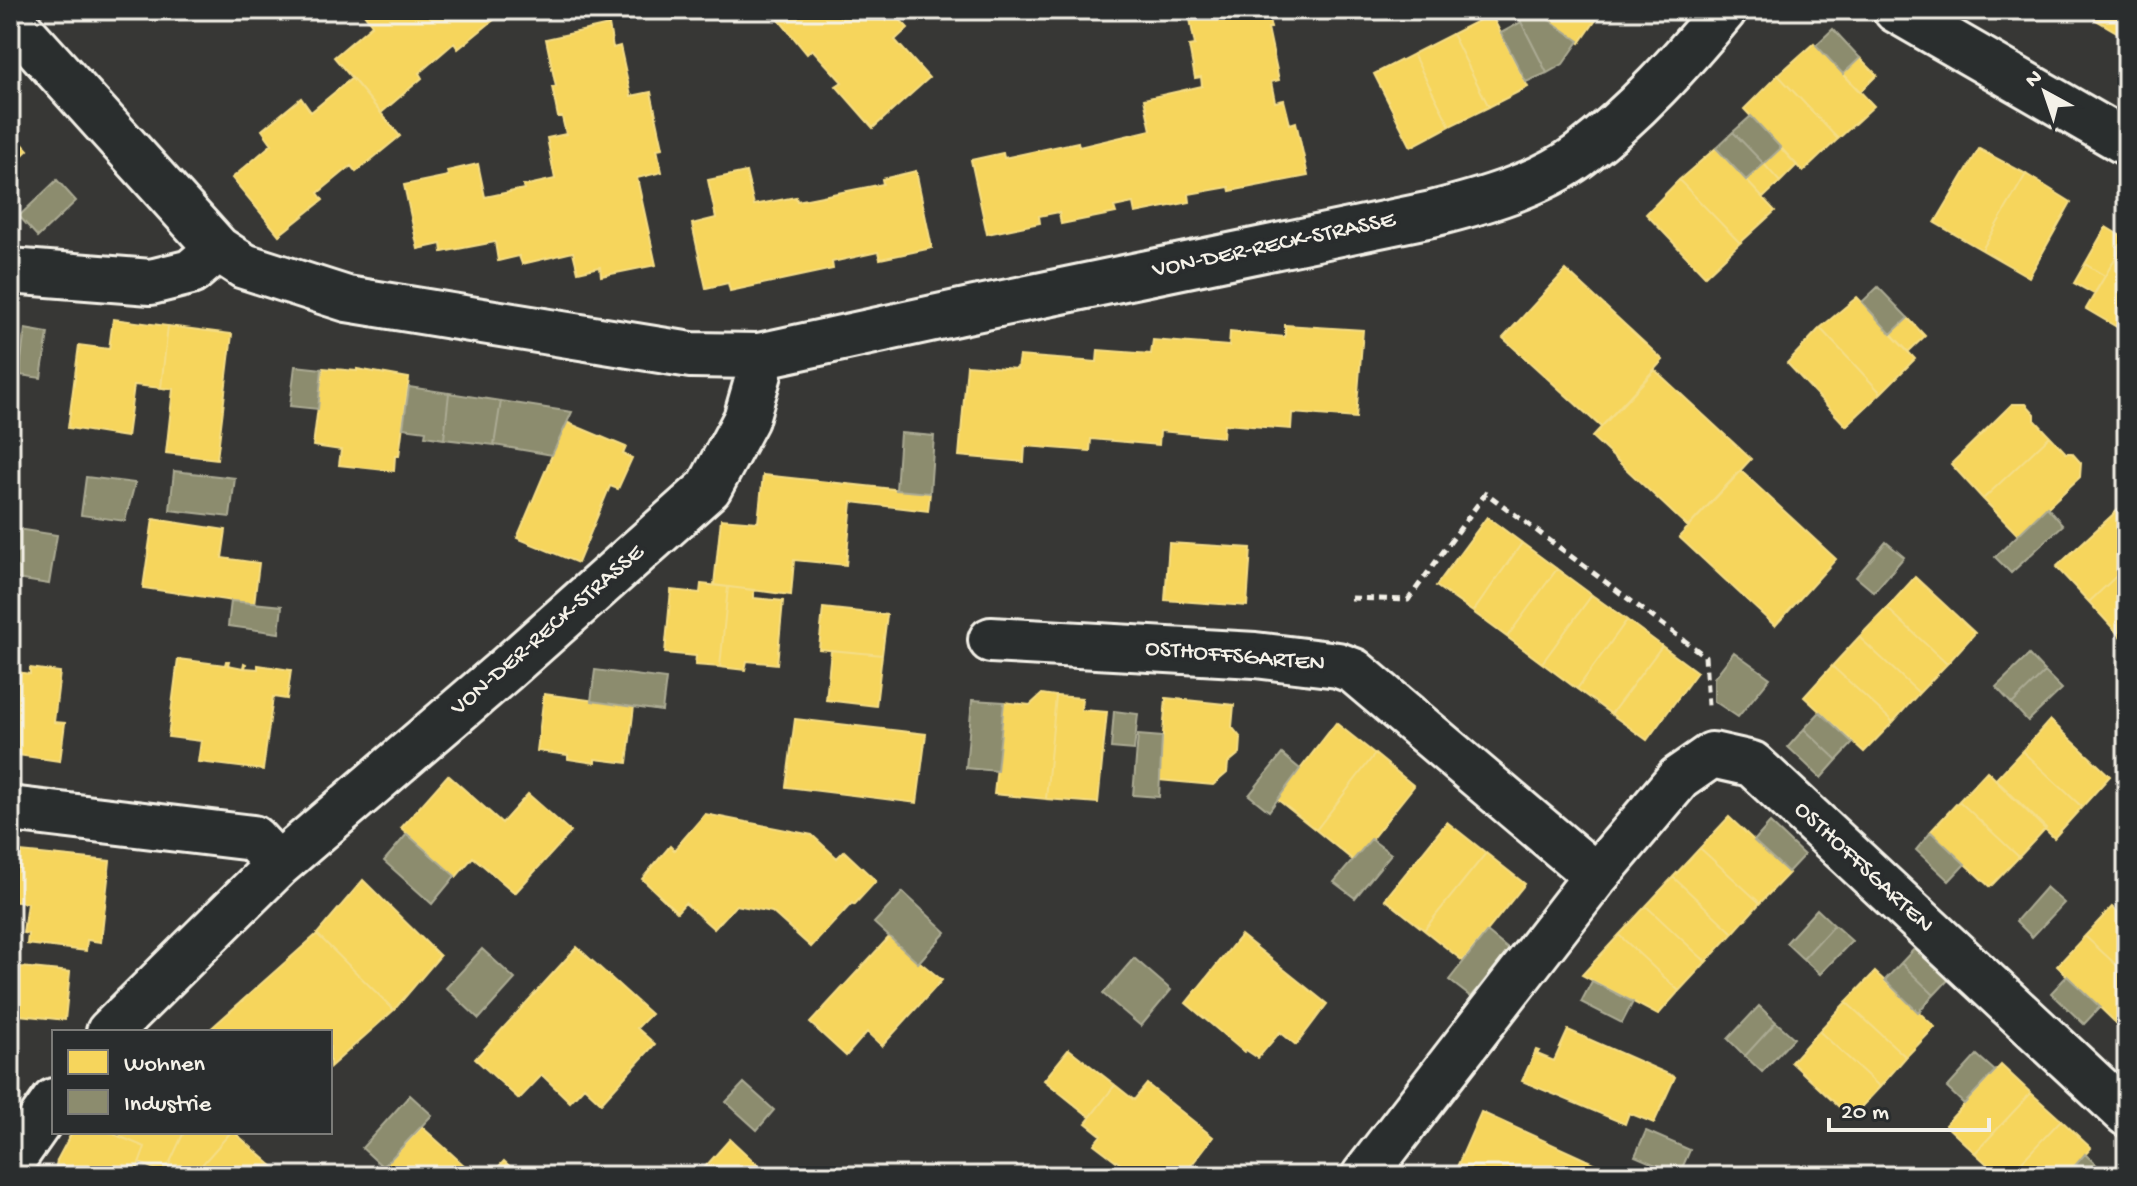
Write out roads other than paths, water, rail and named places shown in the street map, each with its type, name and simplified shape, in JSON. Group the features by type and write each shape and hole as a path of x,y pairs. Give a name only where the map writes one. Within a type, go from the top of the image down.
{"street":[{"name":"VON-DER-RECK-STRASSE","path":"10,18 218,249 244,266 347,299 691,355 759,356 1432,214 1525,185 1579,156 1671,73 1724,10"},
{"path":"1896,10 2127,143"},
{"path":"10,271 151,282 191,272 218,249"},
{"name":"VON-DER-RECK-STRASSE","path":"111,1030 278,865 505,670 709,488 746,419 759,374 759,356"},
{"name":"OSTHOFFSGARTEN","path":"991,640 1255,655 1338,665 1354,671 1596,876 1679,778 1712,755 1752,764 2127,1114"},
{"path":"10,809 253,838 278,865"},
{"path":"1364,1176 1596,876"},
{"path":"10,1164 52,1104"}]}
